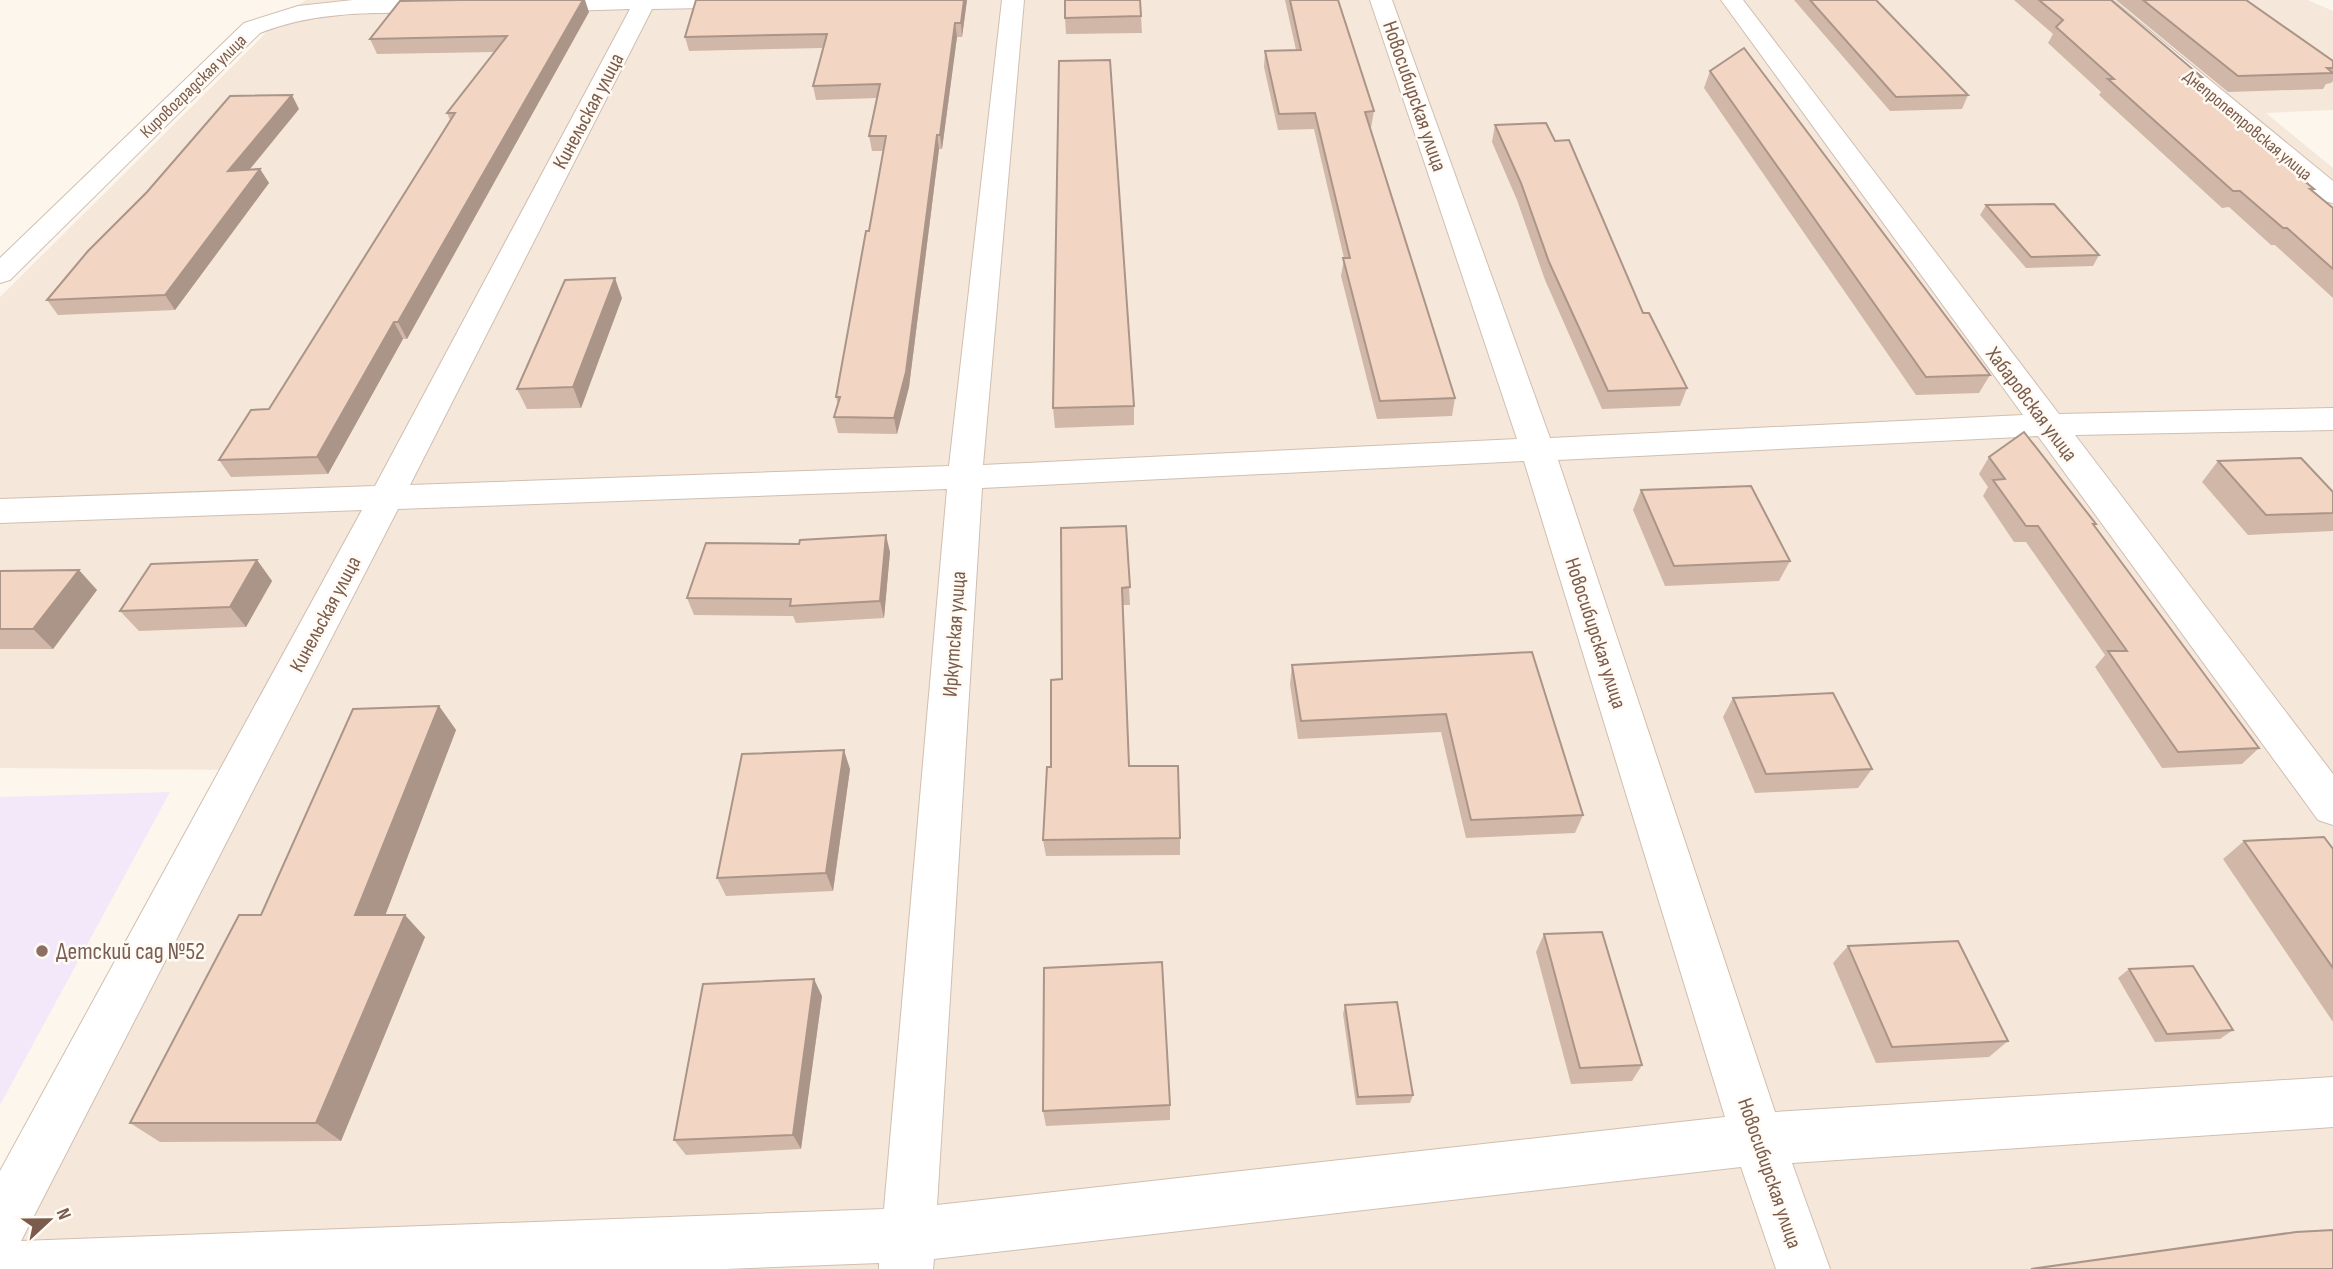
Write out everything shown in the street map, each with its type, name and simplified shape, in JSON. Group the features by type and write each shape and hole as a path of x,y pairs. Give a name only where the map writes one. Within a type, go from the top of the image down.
{"street":[{"path":"510,5 756,0"},
{"name":"Иркутская улица","path":"907,1252 965,477 1013,0"},
{"name":"Новосибирская улица","path":"1381,0 1537,448 1758,1139 1803,1269"},
{"name":"Хабаровская улица","path":"1732,0 2333,807"},
{"name":"Днепропетровская улица","path":"2099,0 2333,195"},
{"name":"Кинельская улица","path":"0,1225 387,496 645,2"},
{"name":"Кировоградская улица","path":"0,274 252,28 274,16 306,10 470,6"},
{"path":"0,511 965,477 2047,425 2333,419"},
{"path":"0,1269 907,1252 1758,1139 2333,1102"}],"shaded area":[{"path":"306,0 2308,0 2333,11 2333,110 2266,113 2333,168 2333,1269 0,1269 238,770 0,768 0,297 288,11"},
{"name":"Детский сад №52","path":"170,792 0,1105 0,797"}],"building":[{"path":"583,0 317,457 219,460 251,410 269,409 455,113 447,113 507,36 370,39 400,1"},
{"path":"696,0 964,0 961,23 955,23 940,135 937,135 906,372 894,418 834,417 840,397 836,397 866,231 869,231 886,136 869,136 880,84 813,86 827,34 685,37"},
{"path":"1065,0 1140,0 1141,16 1065,18"},
{"path":"1290,0 1338,0 1374,111 1365,112 1455,398 1380,401 1343,258 1350,258 1315,113 1279,114 1265,51 1301,50"},
{"path":"1810,0 1876,0 1968,95 1896,97"},
{"path":"2039,0 2111,0 2202,77 2181,78 2333,208 2333,269 2240,191 2233,191 2108,79 2114,79 2056,27 2063,20"},
{"path":"2143,0 2246,0 2333,61 2333,68 2327,68 2333,73 2238,76"},
{"path":"1744,48 1990,375 1926,377 1710,71"},
{"path":"1110,60 1134,406 1053,408 1059,61"},
{"path":"292,95 228,171 260,169 165,295 47,300 88,251 147,192 230,96"},
{"path":"1546,123 1555,141 1569,140 1643,313 1649,313 1687,388 1608,391 1549,262 1521,183 1495,125"},
{"path":"2054,204 2099,255 2031,257 1986,205"},
{"path":"615,278 573,387 517,389 565,280"},
{"path":"2024,432 2096,524 2093,524 2259,748 2178,752 2108,651 2127,651 2038,526 2026,526 1993,480 2005,479 1989,457"},
{"path":"2301,458 2333,492 2333,513 2266,515 2218,461"},
{"path":"1751,486 1790,561 1674,566 1641,490"},
{"path":"1126,526 1130,587 1122,588 1129,766 1178,766 1180,838 1043,840 1047,767 1051,767 1051,680 1062,679 1061,528"},
{"path":"886,535 880,601 790,606 791,599 687,598 706,543 799,544 800,540"},
{"path":"257,560 230,607 120,611 151,564"},
{"path":"79,570 33,629 0,629 0,571"},
{"path":"1532,652 1583,815 1471,820 1446,714 1301,721 1292,665"},
{"path":"1833,693 1872,769 1766,774 1733,698"},
{"path":"439,706 355,915 405,915 316,1123 130,1123 239,915 261,915 353,709"},
{"path":"844,750 826,873 717,878 742,754"},
{"path":"2324,837 2333,849 2333,968 2244,841"},
{"path":"1602,932 1642,1065 1580,1068 1544,934"},
{"path":"1958,941 2008,1041 1892,1047 1848,946"},
{"path":"1162,962 1170,1105 1043,1111 1044,968"},
{"path":"2193,966 2233,1030 2167,1034 2129,969"},
{"path":"814,979 793,1135 674,1140 703,984"},
{"path":"1397,1002 1413,1095 1358,1097 1345,1005"},
{"path":"2333,1230 2333,1269 2031,1269 2296,1232"}],"place":[{"name":"Детский сад №52","path":"42,951"}]}
